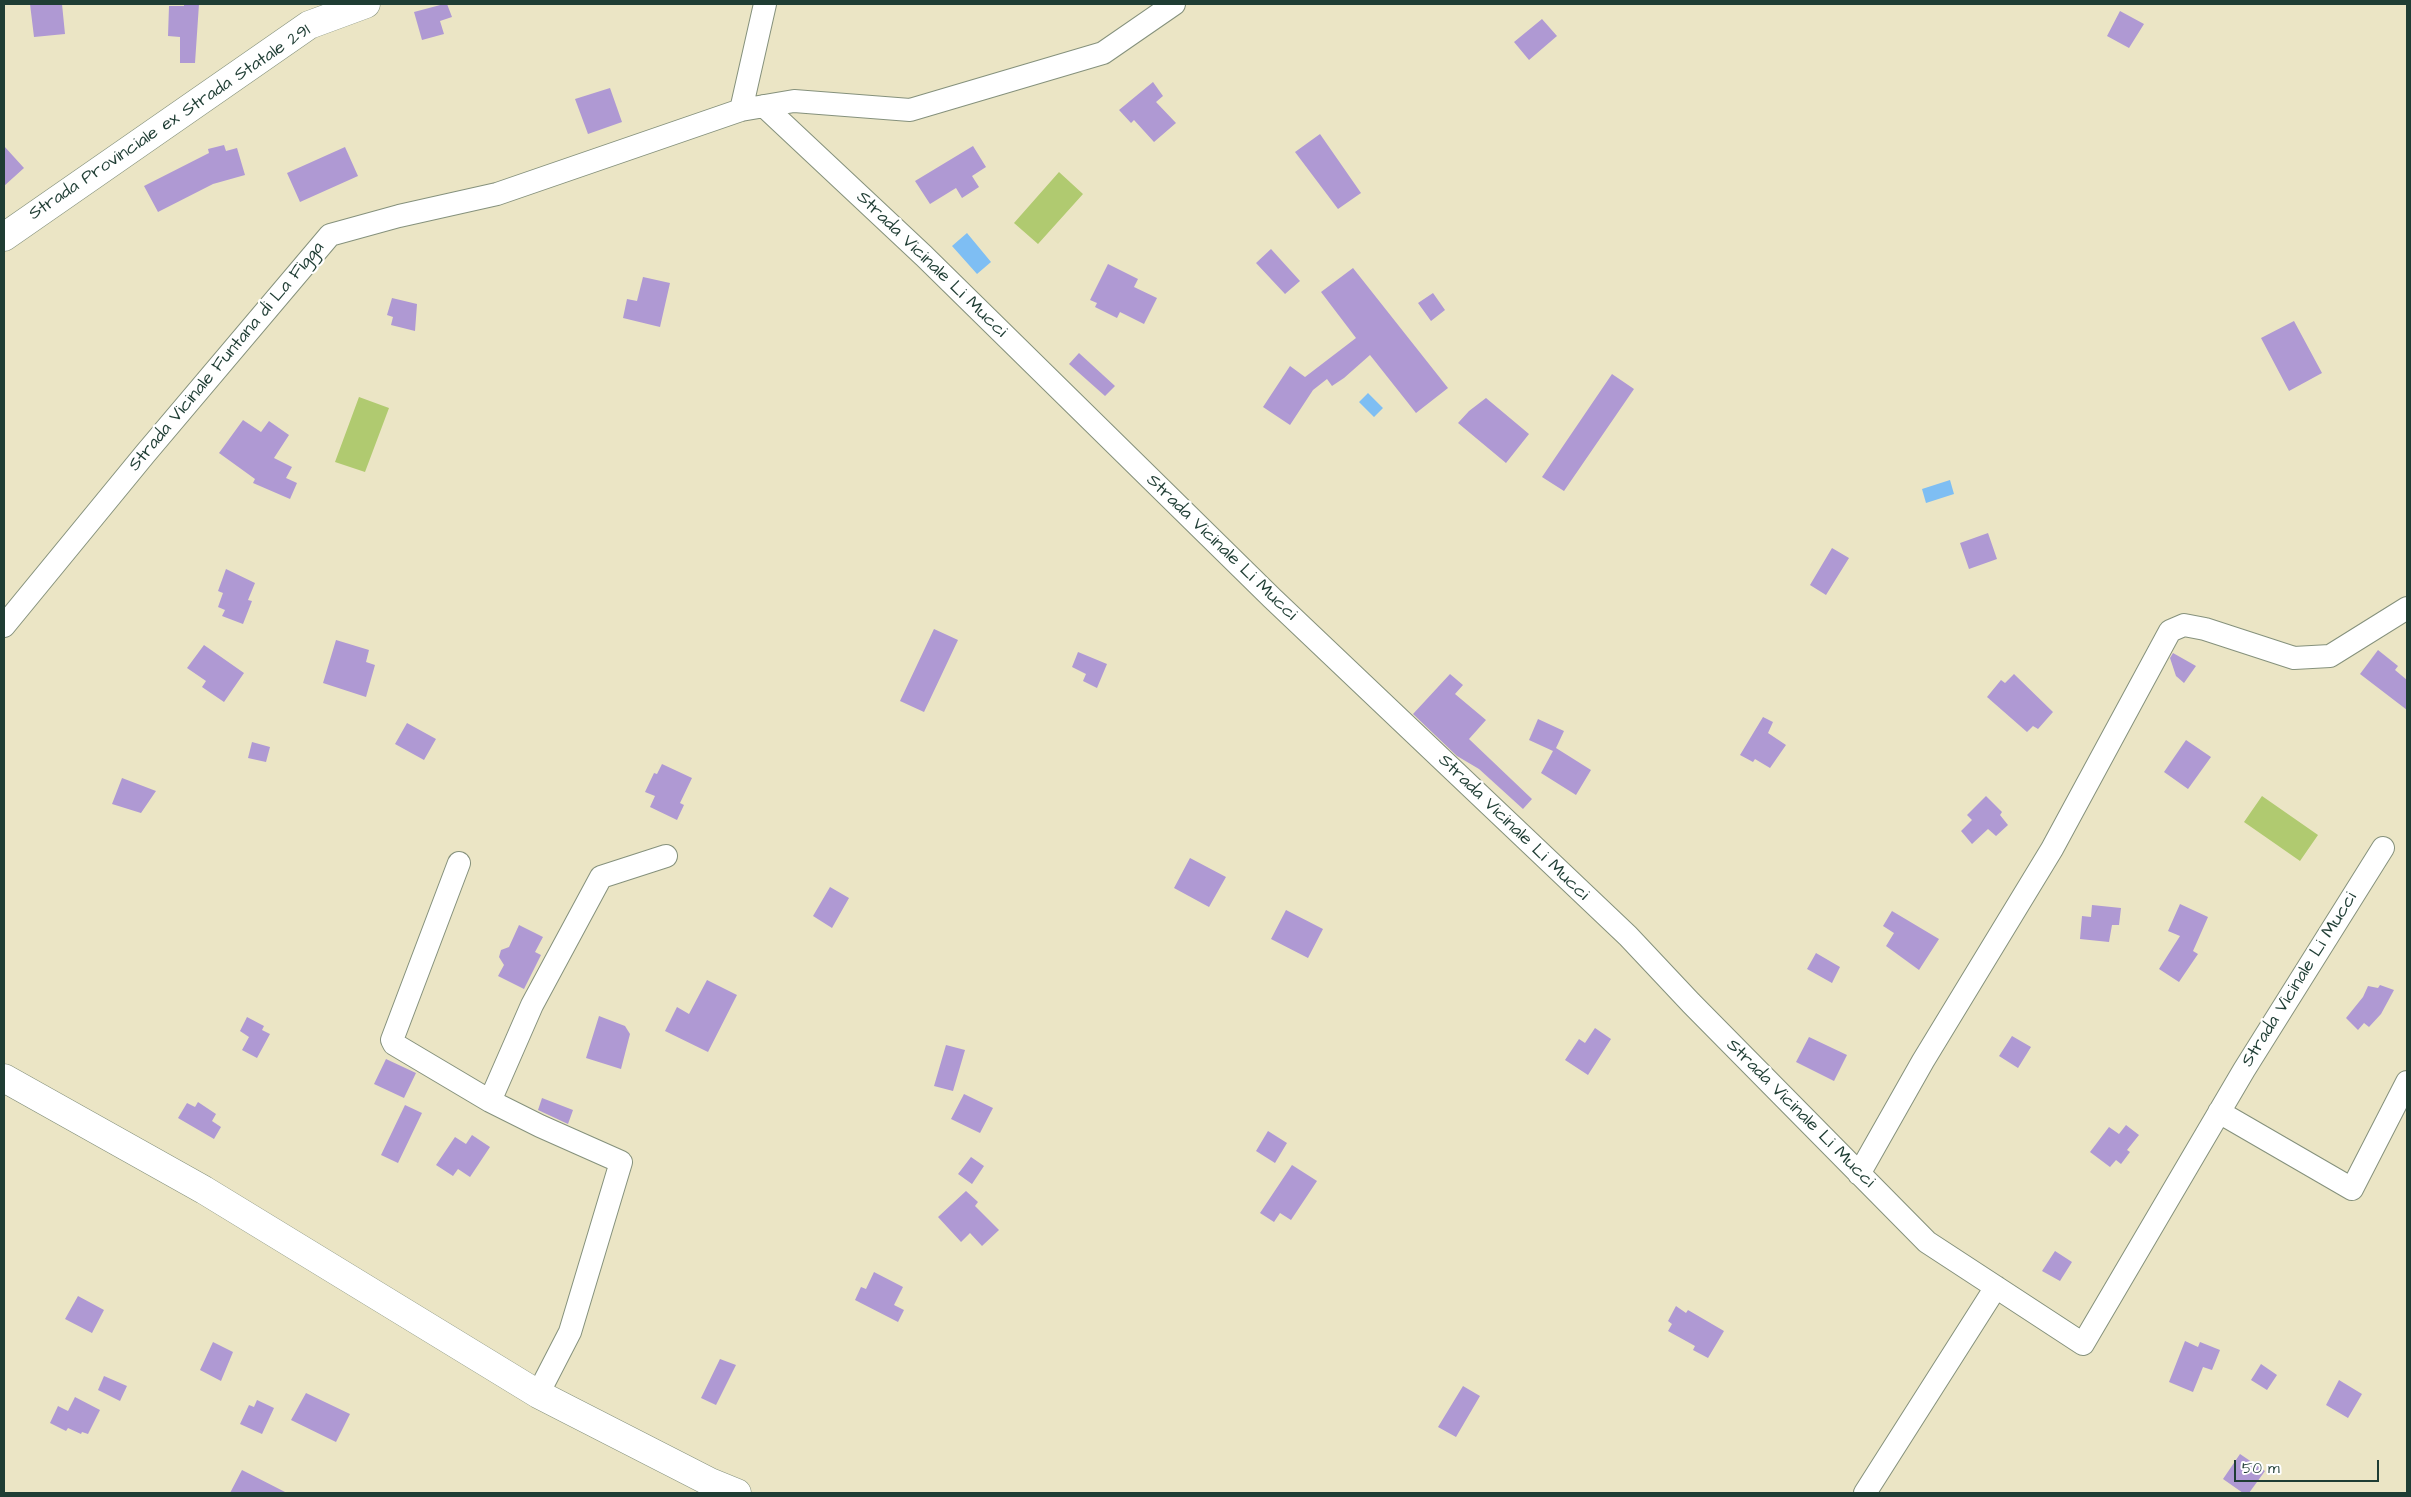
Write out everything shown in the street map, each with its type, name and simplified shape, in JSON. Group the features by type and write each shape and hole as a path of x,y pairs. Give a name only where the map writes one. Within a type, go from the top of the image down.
{"street":[{"name":"Strada Provinciale ex Strada Statale 291","path":"4,237 309,25 366,4"},
{"path":"741,110 765,4"},
{"name":"Strada Vicinale Funtana di La Figga","path":"4,626 151,447 330,235 400,216 498,194 741,110 794,101 910,110 1103,53 1174,4"},
{"name":"Strada Vicinale Li Mucci","path":"764,106 924,256 1279,605 1628,936 1691,1003 1927,1242 2083,1344 2219,1112 2383,848"},
{"path":"1859,1174 1922,1061 2052,850 2170,631 2184,625 2205,629 2294,658 2330,656 2407,608"},
{"path":"490,1101 532,1005 601,877 666,856"},
{"path":"459,863 392,1040 397,1047 490,1101 540,1126 621,1162 570,1332 538,1394"},
{"path":"4,1078 204,1190 538,1394 710,1482 737,1493"},
{"path":"2219,1112 2352,1189 2407,1082"},
{"path":"1865,1493 1996,1287"}],"green space":[{"path":"1059,172 1083,194 1038,244 1014,223"},
{"path":"359,397 389,408 365,472 335,462"},
{"path":"2262,796 2318,835 2300,861 2244,822"}],"water":[{"path":"967,233 991,262 977,274 952,246"},
{"path":"1368,393 1383,408 1374,417 1359,402"},
{"path":"1950,480 1954,494 1926,503 1922,489"}],"building":[{"path":"30,4 62,4 65,34 34,37"},
{"path":"184,4 199,4 195,63 180,63 180,37 168,36 169,6 184,6"},
{"path":"447,4 452,17 440,21 444,34 422,40 414,12"},
{"path":"2120,11 2144,24 2129,48 2107,36"},
{"path":"1542,19 1557,36 1529,60 1514,42"},
{"path":"1153,82 1163,96 1156,102 1176,123 1154,142 1134,120 1131,123 1119,110"},
{"path":"610,88 622,122 588,134 575,99"},
{"path":"1320,134 1361,193 1338,209 1295,152"},
{"path":"224,145 226,151 237,148 245,175 213,184 158,212 144,186 209,153 208,149"},
{"path":"4,146 24,168 4,186"},
{"path":"973,146 986,167 972,176 979,187 962,198 956,188 930,204 915,181"},
{"path":"345,147 358,176 300,202 287,173"},
{"path":"1271,249 1300,281 1285,294 1256,263"},
{"path":"1108,264 1138,279 1134,287 1157,298 1144,324 1120,312 1117,318 1095,307 1097,303 1090,300"},
{"path":"1353,268 1448,388 1416,413 1370,355 1332,386 1327,379 1313,390 1290,425 1263,407 1290,366 1305,377 1356,338 1321,292"},
{"path":"643,277 670,283 660,327 623,318 627,299 637,301"},
{"path":"1433,293 1445,310 1431,321 1418,303"},
{"path":"392,298 417,304 415,331 391,325 393,317 387,315"},
{"path":"2294,321 2322,373 2289,391 2261,338"},
{"path":"1079,353 1115,386 1105,396 1069,364"},
{"path":"1612,374 1634,389 1564,491 1542,477"},
{"path":"1486,398 1529,434 1506,463 1458,423 1469,411"},
{"path":"243,420 261,432 269,421 289,435 274,458 292,467 286,478 297,483 290,499 253,483 255,479 219,453"},
{"path":"1988,533 1997,559 1969,569 1960,543"},
{"path":"1832,548 1849,558 1826,595 1810,585"},
{"path":"226,569 255,583 248,600 252,601 243,624 222,616 225,610 218,607 223,593 218,591"},
{"path":"934,629 958,640 924,712 900,701"},
{"path":"336,640 369,650 366,662 375,665 366,697 323,683"},
{"path":"204,645 244,673 224,702 202,687 206,681 187,668"},
{"path":"2378,650 2398,666 2395,670 2407,680 2407,710 2360,674"},
{"path":"1078,652 1107,664 1097,688 1083,681 1086,674 1072,667"},
{"path":"2173,653 2196,666 2184,683 2176,676 2170,658"},
{"path":"1450,674 1463,685 1455,694 1486,720 1469,739 1532,799 1523,809 1479,769 1457,756 1413,714"},
{"path":"2014,674 2053,712 2038,729 2033,726 2027,732 1987,697 2001,680 2005,683"},
{"path":"1763,717 1773,722 1768,733 1786,745 1770,768 1755,759 1753,762 1740,755"},
{"path":"1538,719 1564,731 1556,748 1591,770 1576,795 1541,773 1553,751 1529,740"},
{"path":"407,723 436,739 424,760 395,744"},
{"path":"2186,740 2211,757 2188,789 2164,772"},
{"path":"252,742 270,747 266,762 248,758"},
{"path":"662,764 692,778 680,803 684,805 677,820 650,807 655,796 645,792 654,773 657,774"},
{"path":"122,778 156,791 141,813 112,804"},
{"path":"1986,796 2002,812 2000,815 2008,825 1996,836 1988,829 1972,844 1961,831 1972,820 1967,815"},
{"path":"1190,858 1226,877 1209,907 1174,888"},
{"path":"830,887 849,898 832,928 813,916"},
{"path":"2180,904 2208,917 2193,951 2198,954 2179,982 2159,969 2180,936 2168,931"},
{"path":"2092,905 2121,908 2119,925 2112,925 2109,942 2080,939 2082,916 2091,917"},
{"path":"1286,910 1323,929 1308,958 1271,939"},
{"path":"1892,911 1939,939 1919,970 1886,946 1894,933 1883,926"},
{"path":"519,925 543,937 535,952 541,955 524,989 498,976 504,965 499,957 501,950 509,947"},
{"path":"1816,953 1840,967 1832,983 1807,969"},
{"path":"707,980 737,995 708,1052 665,1031 677,1007 689,1014"},
{"path":"2380,985 2394,990 2381,1014 2369,1027 2364,1023 2358,1030 2346,1018 2363,997 2368,986 2378,988"},
{"path":"599,1016 625,1026 630,1034 621,1069 586,1058"},
{"path":"247,1017 264,1026 262,1030 270,1034 257,1058 242,1050 249,1037 240,1031"},
{"path":"1595,1028 1611,1039 1588,1075 1565,1060 1579,1039 1585,1043"},
{"path":"2012,1036 2031,1047 2018,1068 1999,1056"},
{"path":"1809,1037 1847,1055 1834,1081 1796,1062"},
{"path":"946,1045 965,1050 953,1091 934,1086"},
{"path":"386,1059 416,1073 404,1098 374,1084"},
{"path":"964,1094 993,1108 980,1133 951,1119"},
{"path":"542,1098 573,1110 568,1124 538,1110"},
{"path":"198,1102 216,1114 212,1121 221,1127 214,1139 178,1118 187,1103 195,1107"},
{"path":"405,1105 422,1113 398,1163 381,1155"},
{"path":"2126,1125 2139,1135 2127,1150 2130,1152 2121,1164 2116,1160 2110,1167 2090,1152 2109,1127 2119,1134"},
{"path":"1268,1131 1287,1143 1275,1163 1256,1151"},
{"path":"472,1135 490,1147 470,1177 458,1169 453,1176 436,1165 455,1137 466,1144"},
{"path":"971,1157 984,1166 972,1184 958,1174"},
{"path":"1292,1165 1317,1181 1291,1220 1280,1213 1274,1222 1260,1213"},
{"path":"966,1191 978,1202 975,1206 999,1230 982,1246 970,1233 961,1242 938,1217"},
{"path":"2055,1251 2072,1262 2060,1281 2042,1271"},
{"path":"874,1272 903,1287 894,1305 904,1310 898,1322 855,1300 861,1287 866,1289"},
{"path":"78,1296 104,1310 92,1333 65,1319"},
{"path":"1676,1306 1686,1313 1688,1310 1724,1331 1708,1358 1693,1350 1695,1346 1668,1331 1672,1324 1668,1321"},
{"path":"2185,1341 2198,1347 2200,1342 2220,1350 2212,1370 2203,1367 2193,1392 2169,1382"},
{"path":"213,1342 233,1352 221,1381 200,1370"},
{"path":"720,1359 736,1365 716,1405 701,1398"},
{"path":"2261,1364 2277,1375 2267,1390 2251,1380"},
{"path":"104,1376 127,1386 120,1401 98,1390"},
{"path":"2339,1380 2362,1394 2348,1418 2326,1405"},
{"path":"1463,1386 1480,1396 1456,1437 1438,1427"},
{"path":"306,1393 350,1414 336,1442 291,1420"},
{"path":"75,1397 100,1410 88,1434 82,1432 81,1434 68,1428 66,1431 50,1423 58,1406 68,1411"},
{"path":"257,1400 274,1408 262,1434 240,1424 249,1405 254,1407"},
{"path":"2240,1454 2265,1471 2249,1493 2243,1493 2223,1479"},
{"path":"242,1470 287,1493 230,1493"}]}
